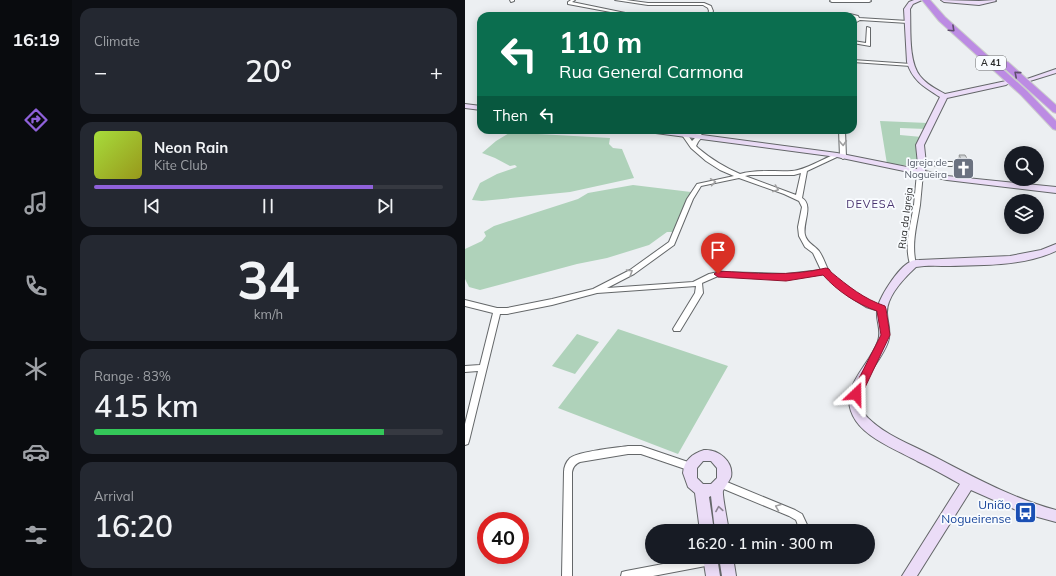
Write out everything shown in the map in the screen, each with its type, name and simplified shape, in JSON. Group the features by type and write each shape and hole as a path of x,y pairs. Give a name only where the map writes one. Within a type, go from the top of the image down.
{"highway":[{"name":"A 41","path":"926,0 941,19 1029,97 1056,127"},
{"name":"A 41","path":"937,0 961,26 1056,110"}],"street":[{"path":"573,0 569,3 622,12"},
{"path":"617,0 646,4 704,4 710,7 711,12"},
{"path":"919,0 911,3 907,9 911,65 916,76 921,81 944,96 1007,83"},
{"path":"944,0 979,4 995,0"},
{"path":"832,1 869,1"},
{"path":"850,12 851,1"},
{"path":"641,8 646,4"},
{"path":"859,19 908,22"},
{"path":"857,43 868,45 868,28"},
{"path":"857,61 911,65"},
{"path":"1030,79 1056,71"},
{"path":"921,168 920,145 944,96"},
{"path":"465,106 477,107"},
{"path":"678,134 692,134"},
{"path":"693,147 698,134"},
{"path":"704,134 921,168 970,181 1056,190"},
{"path":"840,156 842,134"},
{"path":"685,135 693,147 719,168 799,198 804,203 805,207 801,227 803,236 807,245 816,252 827,274 853,295 869,305 882,309"},
{"path":"595,291 632,272 672,244 690,199 699,185 731,180 750,173 784,174 805,170 840,156"},
{"path":"921,168 952,164"},
{"name":"Rua da Igreja","path":"913,264 910,257 911,237 921,168"},
{"path":"799,198 805,170"},
{"path":"1056,247 1048,253 1024,258 913,264 888,296 882,309 885,335 880,349 858,388 855,402 859,416 865,423 890,440 993,494 1046,514 1056,516"},
{"path":"465,303 497,312 552,302 595,291 699,283 718,274 786,277 826,271"},
{"path":"677,329 699,292 699,283"},
{"path":"465,441 497,312"},
{"path":"465,369 483,368"},
{"path":"567,576 569,466 573,461 579,458 628,450 641,450 691,467"},
{"path":"722,524 719,486 726,472 725,467 719,460 709,456 704,457 694,462 689,472 691,483 701,490 719,486 792,513 799,517 802,524"},
{"path":"909,576 969,482"},
{"path":"701,490 706,524"},
{"path":"626,576 683,564"},
{"path":"712,564 713,576"},
{"path":"728,564 729,576"}],"green space":[{"path":"880,121 928,123 926,129 900,128 900,135 922,137 918,166 887,164"},
{"path":"507,134 610,138 609,144 613,148 622,149 634,178 570,192 482,201 472,200 480,183 497,174 517,167 515,165 510,166 482,153 496,141"},
{"path":"633,185 691,192 674,232 667,232 649,245 607,258 577,264 480,290 469,287 465,279 465,249 482,241 486,236 484,232 494,226 578,199 588,193"},
{"path":"618,329 728,366 678,454 558,408"},
{"path":"577,334 599,342 575,374 552,366"}],"building":[{"path":"959,155 965,155 971,165 965,166"}],"place":[{"name":"Igreja de Nogueira","path":"963,168"},
{"name":"União Nogueirense","path":"1026,512"}],"district":[{"name":"DEVESA","path":"871,204"}],"route":[{"path":"718,274 753,277 786,277 826,271 827,274 853,295 869,305 882,309 885,335 880,349 865,374 856,394"}]}
